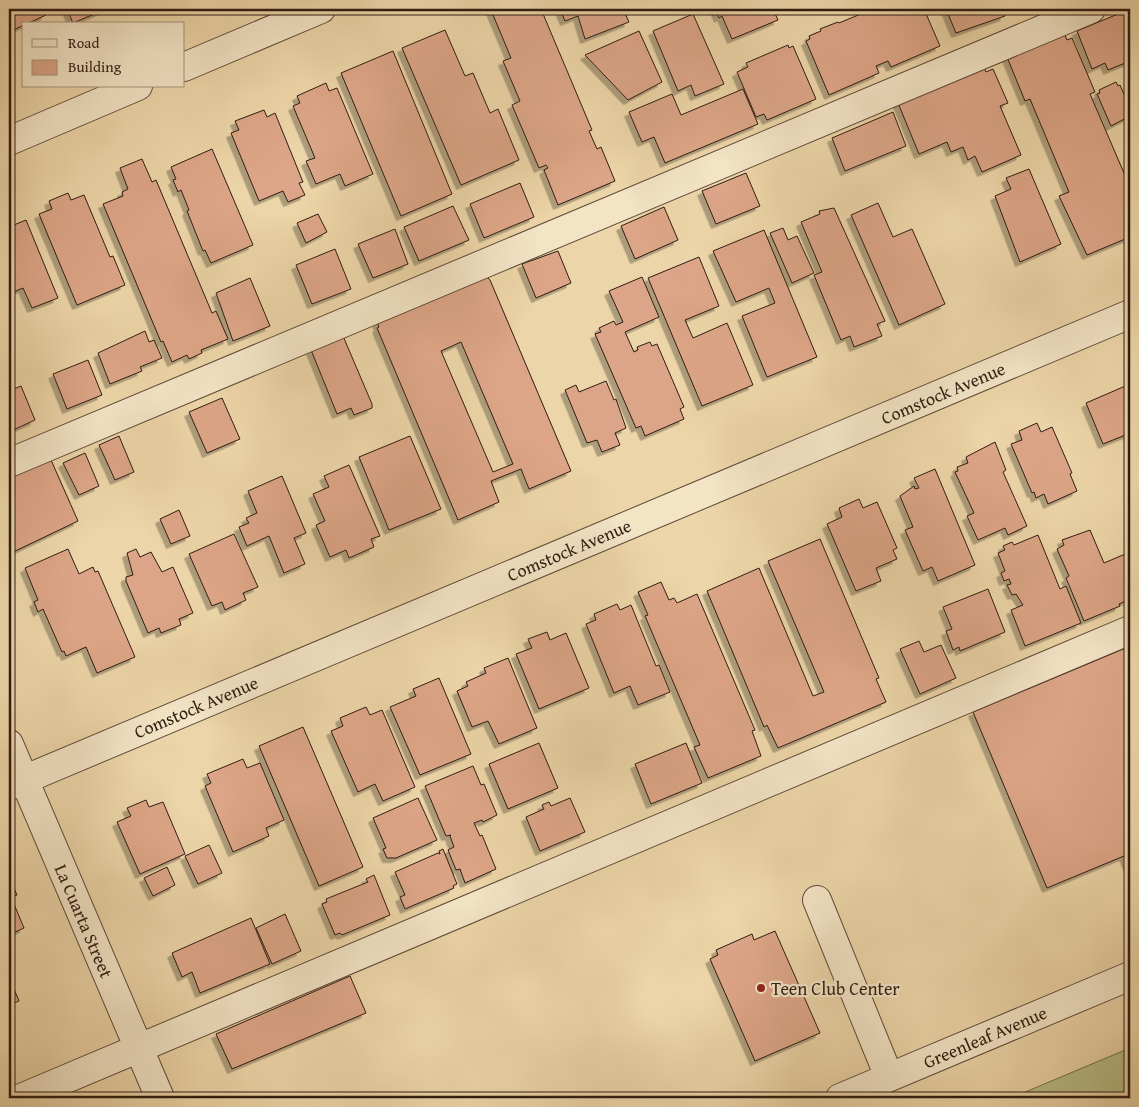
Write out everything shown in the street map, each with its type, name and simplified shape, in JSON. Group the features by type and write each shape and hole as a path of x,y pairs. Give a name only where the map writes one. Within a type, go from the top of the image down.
{"street":[{"path":"185,67 321,9"},
{"path":"9,464 1091,9"},
{"path":"9,141 133,88"},
{"name":"Comstock Avenue","path":"16,783 1130,314"},
{"path":"21,1098 1130,630"},
{"name":"La Cuarta Street","path":"9,744 16,783 160,1098"},
{"path":"816,900 889,1077"},
{"name":"Greenleaf Avenue","path":"840,1098 1130,976"}],"green space":[{"path":"1130,1048 1130,1098 1011,1098"}],"building":[{"path":"9,9 43,9 46,15 31,22 22,22 22,26 9,32"},
{"path":"67,9 106,9 75,22 73,22"},
{"path":"541,9 592,130 589,131 597,149 601,147 615,181 558,205 544,170 548,168 546,165 539,168 512,105 520,101 503,61 511,58 491,10"},
{"path":"560,9 623,9 629,22 585,39 578,16 565,21"},
{"path":"715,9 773,9 778,20 732,39 722,16 719,18"},
{"path":"867,9 924,9 940,46 891,67 888,61 876,66 879,73 829,95 806,41 810,39 809,36 821,31 820,29 868,11"},
{"path":"946,9 1002,9 1005,16 956,33"},
{"path":"1130,9 1130,61 1108,70 1105,63 1092,69 1077,31"},
{"path":"693,14 724,84 695,96 691,85 678,91 653,31"},
{"path":"445,30 465,76 473,73 490,113 498,109 519,160 461,185 402,48"},
{"path":"639,31 662,82 628,100 585,55"},
{"path":"1064,33 1067,40 1072,38 1095,92 1090,94 1130,187 1130,237 1087,255 1059,196 1069,192 1030,99 1025,101 1007,57"},
{"path":"788,45 789,48 793,46 816,99 767,120 764,114 756,117 737,72 748,67 746,63"},
{"path":"393,51 452,194 401,216 341,73"},
{"path":"983,66 986,72 993,69 1008,103 1000,106 1021,155 982,172 975,156 968,160 963,147 951,152 947,142 919,154 898,103"},
{"path":"1116,82 1118,86 1120,85 1130,108 1130,116 1111,126 1097,94 1100,93 1099,90"},
{"path":"326,83 329,91 337,88 373,174 345,186 340,174 316,184 306,161 315,158 293,106 300,103 297,96"},
{"path":"743,89 758,124 665,163 654,137 642,142 629,112 672,94 681,115"},
{"path":"264,110 267,117 275,113 303,182 299,183 305,195 288,202 283,191 259,201 231,133 239,130 235,121"},
{"path":"893,112 906,146 845,171 832,138"},
{"path":"212,149 253,245 211,263 205,250 203,251 181,190 178,192 173,180 176,179 171,167"},
{"path":"142,159 152,182 156,180 212,313 216,311 228,339 201,350 202,353 189,359 187,355 172,362 163,341 161,342 103,204 123,196 122,192 128,189 120,168"},
{"path":"1029,169 1061,244 1020,262 995,196 1011,189 1006,178"},
{"path":"746,173 760,206 716,224 702,191"},
{"path":"520,183 534,217 484,238 470,204"},
{"path":"68,193 71,200 84,195 110,257 113,256 125,285 77,305 39,214 52,209 49,201"},
{"path":"878,203 893,237 912,229 945,304 899,325 851,215"},
{"path":"453,206 469,240 419,261 404,227"},
{"path":"664,207 678,240 635,259 621,226"},
{"path":"834,208 885,321 877,324 882,336 854,347 850,336 841,340 814,275 822,272 801,222 820,214 819,211"},
{"path":"318,214 327,232 306,243 297,223"},
{"path":"26,220 58,298 32,308 23,288 9,294 9,227"},
{"path":"783,228 788,240 797,236 814,273 792,283 770,233"},
{"path":"395,229 408,264 373,278 358,244"},
{"path":"764,230 817,357 767,377 742,316 775,303 769,288 736,302 713,251"},
{"path":"335,249 351,289 312,304 296,265"},
{"path":"558,251 571,283 536,298 522,264"},
{"path":"699,257 719,306 685,320 693,338 727,323 753,385 702,406 648,278"},
{"path":"487,277 490,280 571,471 529,489 521,469 491,481 499,502 458,520 377,328 379,327 377,322","holes":["461,342 513,464 493,472 441,351"]},
{"path":"642,277 659,317 625,332 634,352 638,350 637,347 650,342 652,346 657,344 684,407 680,409 684,419 645,436 641,426 636,428 595,334 601,332 599,328 614,321 616,325 623,322 609,291"},
{"path":"250,278 270,326 233,341 216,293"},
{"path":"145,331 149,342 154,340 162,358 140,367 142,371 110,384 98,353"},
{"path":"343,336 372,404 372,408 354,415 351,408 337,414 311,350"},
{"path":"88,360 102,395 67,409 53,374"},
{"path":"606,381 614,400 616,399 626,428 615,433 620,445 602,452 597,440 587,443 565,390 576,385 579,392"},
{"path":"1130,384 1130,440 1128,434 1103,444 1086,403"},
{"path":"21,386 35,420 9,432 9,391"},
{"path":"222,398 240,439 207,453 189,412"},
{"path":"1037,423 1041,432 1052,427 1072,473 1070,474 1077,491 1048,504 1044,494 1036,498 1034,492 1032,493 1011,444 1022,440 1019,431"},
{"path":"119,436 134,472 115,480 99,445"},
{"path":"410,436 441,509 389,530 359,457"},
{"path":"995,442 1006,470 1003,472 1027,526 1008,535 1005,528 978,540 967,516 974,513 955,472 958,471 957,467 968,463 966,457"},
{"path":"85,453 99,486 79,495 63,463"},
{"path":"51,460 78,521 9,554 9,478"},
{"path":"349,465 380,536 371,539 374,547 349,558 346,550 330,557 316,525 325,521 313,494 329,487 324,476"},
{"path":"935,469 975,565 938,581 932,567 923,571 905,530 913,527 900,496 914,486 915,489 919,488 914,478"},
{"path":"282,476 306,533 294,538 305,564 284,573 269,536 247,546 239,527 249,523 246,518 257,513 248,491"},
{"path":"859,499 863,508 877,502 897,548 893,550 897,559 876,568 881,581 856,591 827,524 842,517 839,508"},
{"path":"179,510 190,536 171,544 160,519"},
{"path":"1090,530 1104,563 1130,552 1130,599 1119,604 1120,606 1084,621 1066,578 1069,576 1057,549 1064,545 1062,540"},
{"path":"234,534 258,587 243,593 246,600 225,610 222,602 212,606 189,554"},
{"path":"1038,535 1060,589 1066,586 1081,623 1025,646 1011,610 1023,605 1016,594 1012,595 1007,585 1011,584 1009,579 1004,581 1001,573 1005,571 998,553 1005,550 1003,546 1012,542 1014,545"},
{"path":"820,539 879,678 876,679 886,702 778,748 767,725 764,727 707,591 759,568 813,696 824,692 768,561"},
{"path":"68,549 79,574 93,567 95,572 98,571 135,657 97,673 86,647 66,656 64,651 62,652 43,609 38,612 34,602 38,600 25,568"},
{"path":"136,549 140,557 151,552 162,572 173,567 193,613 179,619 181,625 161,633 159,628 148,633 126,581 126,577 133,575 127,553"},
{"path":"661,582 669,600 674,598 677,603 697,594 755,730 752,731 761,756 708,778 694,747 700,745 645,616 648,615 638,592"},
{"path":"988,589 1005,632 960,651 959,647 953,650 946,631 952,629 943,607"},
{"path":"617,604 620,610 631,605 656,666 659,665 670,692 638,705 630,686 614,693 586,624 596,620 594,614"},
{"path":"547,632 550,640 566,633 589,688 539,709 516,654 532,648 528,639"},
{"path":"919,641 924,652 941,645 956,678 920,694 900,649"},
{"path":"1128,647 1130,651 1130,870 1124,856 1047,888 973,712"},
{"path":"508,658 537,728 499,744 488,721 472,727 457,691 468,686 466,682 486,673 484,668"},
{"path":"439,678 471,754 420,775 390,707 416,696 413,689"},
{"path":"366,707 370,715 382,710 415,787 383,801 375,784 358,792 331,731 343,726 340,718"},
{"path":"303,727 363,867 319,886 259,746"},
{"path":"539,743 558,788 508,809 489,764"},
{"path":"686,743 702,783 651,804 635,764"},
{"path":"243,759 247,768 260,763 284,820 266,828 269,836 233,852 205,786 211,783 207,774"},
{"path":"473,766 481,785 484,784 497,815 483,822 482,820 474,823 480,836 482,835 496,869 465,883 460,869 456,870 448,850 454,847 451,835 446,836 425,786"},
{"path":"418,798 437,840 396,858 387,858 383,849 386,848 373,818"},
{"path":"570,798 585,832 540,851 526,817 544,809 542,805 549,802 551,806"},
{"path":"146,800 149,807 163,802 185,854 140,874 117,822 131,816 127,808"},
{"path":"209,845 222,873 198,884 185,856"},
{"path":"443,849 457,884 453,886 454,888 405,909 400,897 405,895 395,872 438,853 440,854 439,851"},
{"path":"167,867 175,885 153,896 144,878"},
{"path":"374,875 390,915 342,935 340,933 335,935 322,904 327,902 326,899 368,882 366,879"},
{"path":"9,879 17,895 11,897 24,928 9,935"},
{"path":"285,914 301,951 272,964 256,928"},
{"path":"251,918 270,964 200,993 192,972 182,977 172,953"},
{"name":"Teen Club Center","path":"775,931 820,1033 755,1061 710,959 718,955 716,950 752,934 754,940"},
{"path":"350,976 366,1013 232,1069 216,1034"},
{"path":"9,977 19,1001 9,1005"}],"place":[{"name":"Teen Club Center","path":"761,988"}]}
